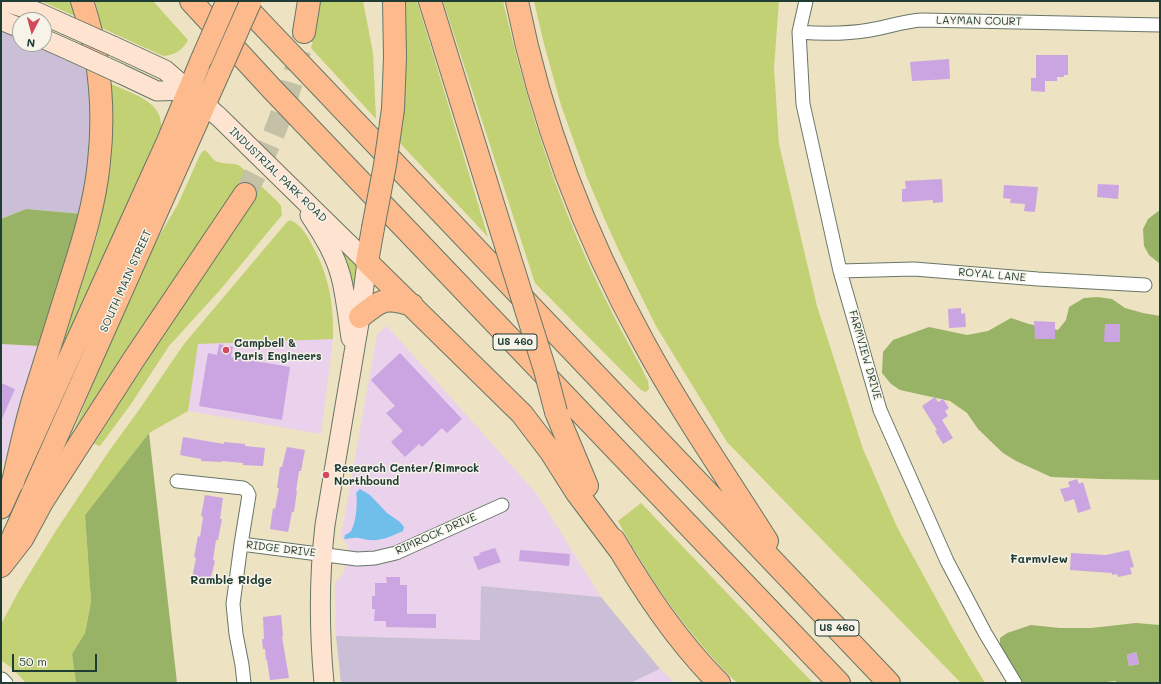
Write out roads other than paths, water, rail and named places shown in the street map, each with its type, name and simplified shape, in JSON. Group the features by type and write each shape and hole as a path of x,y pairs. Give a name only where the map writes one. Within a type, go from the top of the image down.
{"highway":[{"path":"13,482 32,402 86,233 100,162 101,95 96,54 82,1"},
{"name":"US 460","path":"191,1 839,683"},
{"name":"US 460","path":"240,1 889,683"},
{"path":"304,32 309,1"},
{"path":"394,1 395,57 393,109 382,187 367,262 525,418 551,452 577,493 622,553 668,623 719,683"},
{"path":"430,1 556,412 580,473 622,553"},
{"path":"517,1 535,77 559,152 586,223 606,269 656,365 716,462 777,556 785,574"},
{"path":"1,566 22,540 42,502 134,359 245,194"},
{"path":"360,317 380,302 397,300 412,305"}],"main road":[{"name":"INDUSTRIAL PARK ROAD","path":"3,1 37,12 165,70 205,105 367,262"},
{"name":"SOUTH MAIN STREET","path":"1,508 167,142 227,1"},
{"name":"SOUTH MAIN STREET","path":"1,562 251,1"},
{"path":"1,20 12,25"},
{"path":"52,43 157,91 188,90"},
{"path":"293,189 325,238 336,263 344,290 353,357"},
{"path":"324,683 320,617 322,554 325,525 360,317 367,262"}],"street":[{"name":"FARMVIEW DRIVE","path":"806,1 799,32 803,104 840,271 880,410 947,561 985,633 1016,683"},
{"name":"LAYMAN COURT","path":"799,32 825,34 851,32 871,30 903,22 922,20 1160,25"},
{"name":"ROYAL LANE","path":"840,271 914,269 1038,279 1145,285"},
{"path":"177,481 243,488 247,491 249,498 233,604 233,614 244,683"},
{"name":"RIMROCK DRIVE","path":"322,554 357,559 386,556 396,553 502,505"},
{"name":"RIDGE DRIVE","path":"241,544 322,554"}],"water":[{"path":"360,489 370,495 387,513 400,522 404,527 403,531 379,540 359,538 344,539 345,535 350,532 354,524 357,507 356,493"}],"tunnel":[{"path":"245,194 265,155 281,116 294,75 304,32"}],"place":[{"name":"Campbell & Paris Engineers","path":"226,350"},
{"name":"Research Center/Rimrock Northbound","path":"326,475"}],"district":[{"name":"Farmview","path":"1039,559"},
{"name":"Ramble Ridge","path":"231,580"}]}
